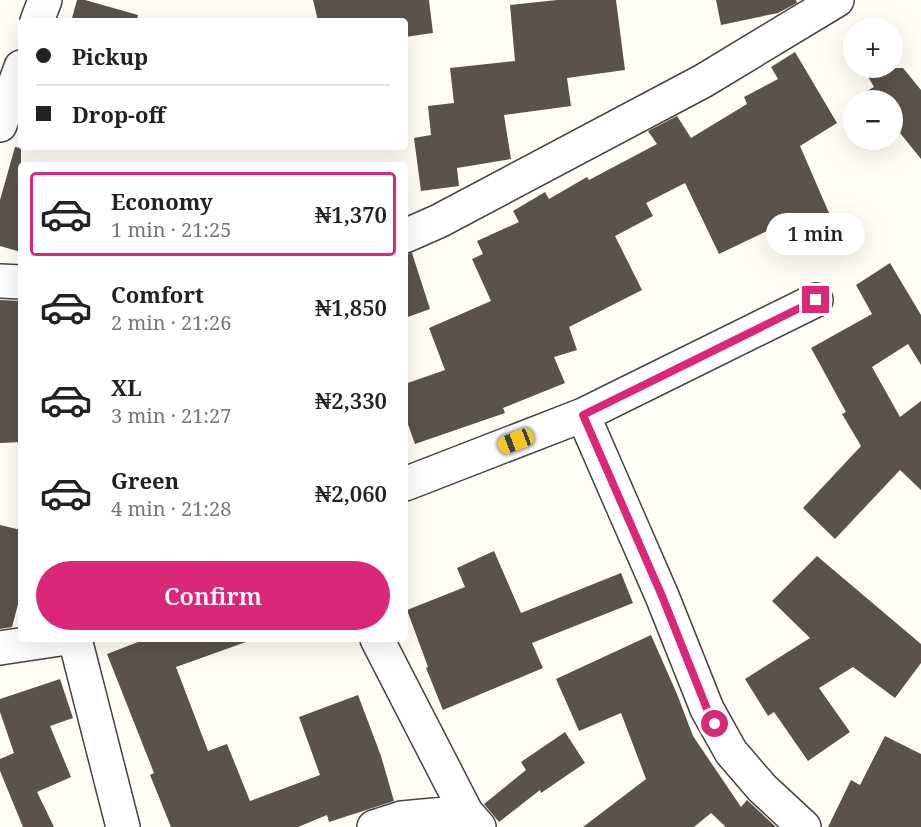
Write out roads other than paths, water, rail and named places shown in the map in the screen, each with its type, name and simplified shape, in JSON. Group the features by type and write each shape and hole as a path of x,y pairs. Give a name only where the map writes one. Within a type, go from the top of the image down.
{"street":[{"path":"38,18 45,0"},
{"path":"408,235 703,81 837,0"},
{"path":"0,125 18,75"},
{"path":"0,281 18,282"},
{"path":"408,483 583,415 816,300"},
{"path":"583,415 662,596 707,709 731,752 762,788 804,827"},
{"path":"0,648 40,642"},
{"path":"76,642 123,827"},
{"path":"374,827 402,818 473,820 379,642"}]}
